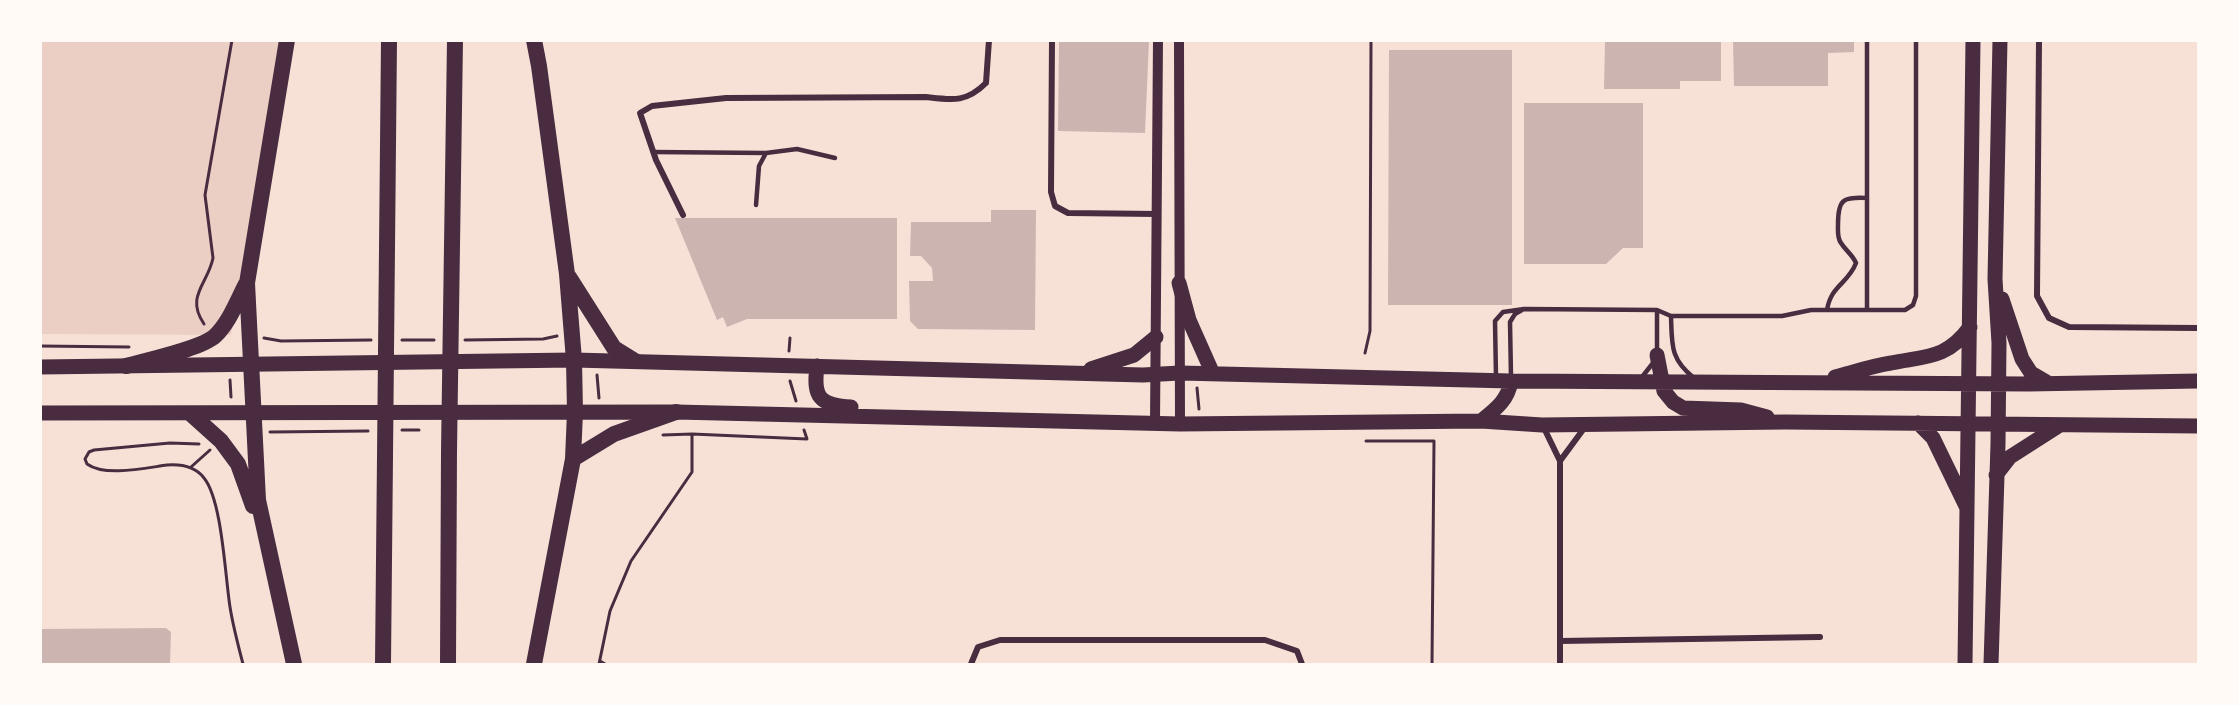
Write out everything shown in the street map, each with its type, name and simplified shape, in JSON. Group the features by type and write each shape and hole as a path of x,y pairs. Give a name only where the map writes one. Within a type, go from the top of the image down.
{"highway":[{"path":"287,40 247,283 258,500 294,664"},
{"path":"383,664 389,40"},
{"path":"448,664 455,40"},
{"path":"534,40 567,274 574,360 575,412 573,459 534,664"},
{"path":"567,274 614,348 635,361"},
{"path":"126,366 214,337 247,283"},
{"path":"573,459 614,434 676,412"},
{"path":"191,414 220,441 238,464 266,541"}],"main road":[{"path":"1962,40 1972,86"},
{"path":"1965,664 1973,40"},
{"path":"1991,664 1998,423 1999,343 1995,279 2000,40"},
{"path":"1995,279 2022,359 2031,373 2049,384"},
{"path":"1179,283 1189,320 1213,374"},
{"path":"1815,382 1892,362 1934,356 1954,346 1970,327"},
{"path":"1076,373 1134,355 1156,338"},
{"path":"1657,355 1660,381 1664,391 1683,408 1742,410 1785,422"},
{"path":"40,367 594,360 1156,375 1180,373 1504,380 2049,384 2199,381"},
{"path":"817,366 816,389 819,398 825,403 834,406 884,409 934,418"},
{"path":"1481,421 1503,403 1509,392 1504,380"},
{"path":"40,413 676,412 1180,424 1481,421 1542,425 1785,422 2199,426"},
{"path":"1918,423 1933,438 1968,510"},
{"path":"1996,475 2010,458 2060,425"}],"street":[{"path":"683,215 653,152 640,113 652,106 726,98 926,97 956,100 976,94 986,83 989,40"},
{"path":"1052,40 1051,192 1054,207 1068,213 1157,214"},
{"path":"1155,423 1158,40"},
{"path":"1179,40 1180,424"},
{"path":"2039,40 2037,296 2049,318 2069,327 2199,328"},
{"path":"1560,460 1587,424"},
{"path":"1542,425 1560,460 1560,664"},
{"path":"1560,641 1820,636"},
{"path":"971,664 978,647 1000,640 1265,640 1297,651 1302,664"}],"lane":[{"path":"1867,40 1867,310"},
{"path":"1504,380 1495,321 1503,312 1524,309 1657,310 1671,316 1782,316 1811,310 1905,310 1913,305 1916,296 1916,40"},
{"path":"653,152 766,153 797,149 835,158"},
{"path":"756,205 759,166 766,153"},
{"path":"1827,310 1829,297 1853,270 1856,263 1838,237 1838,208 1850,197 1867,198"},
{"path":"1504,380 1510,322 1515,314 1524,309"},
{"path":"1639,381 1651,368 1657,355 1657,310"},
{"path":"1671,316 1672,350 1677,362 1698,381"}],"path":[{"path":"1365,353 1370,331 1371,40"},
{"path":"460,340 543,339 557,336"},
{"path":"265,338 281,341 376,340"},
{"path":"654,437 692,434 807,439 788,376 790,338"},
{"path":"400,340 436,340"},
{"path":"40,346 139,347"},
{"path":"594,360 599,384 599,412"},
{"path":"266,432 373,430"},
{"path":"397,430 421,430"},
{"path":"605,664 600,663 610,611 631,561 692,472 692,434"},
{"path":"1366,441 1434,441 1432,664"},
{"path":"191,467 212,448"}],"shaded area":[{"path":"41,41 281,41 231,335 41,334"}],"building":[{"path":"1059,40 1149,40 1145,133 1058,131"},
{"path":"1605,40 1721,40 1721,81 1680,81 1680,89 1604,89"},
{"path":"1733,40 1854,40 1854,52 1828,53 1828,86 1734,86"},
{"path":"1389,50 1512,50 1512,305 1388,305"},
{"path":"1524,103 1643,103 1643,248 1623,248 1606,264 1524,264"},
{"path":"991,210 1036,210 1035,330 918,329 910,321 909,281 933,281 932,268 921,256 910,256 911,222 991,222"},
{"path":"675,218 897,218 897,319 747,319 727,327 723,317 717,320"},
{"path":"166,628 171,632 170,664 40,664 40,629"}]}
